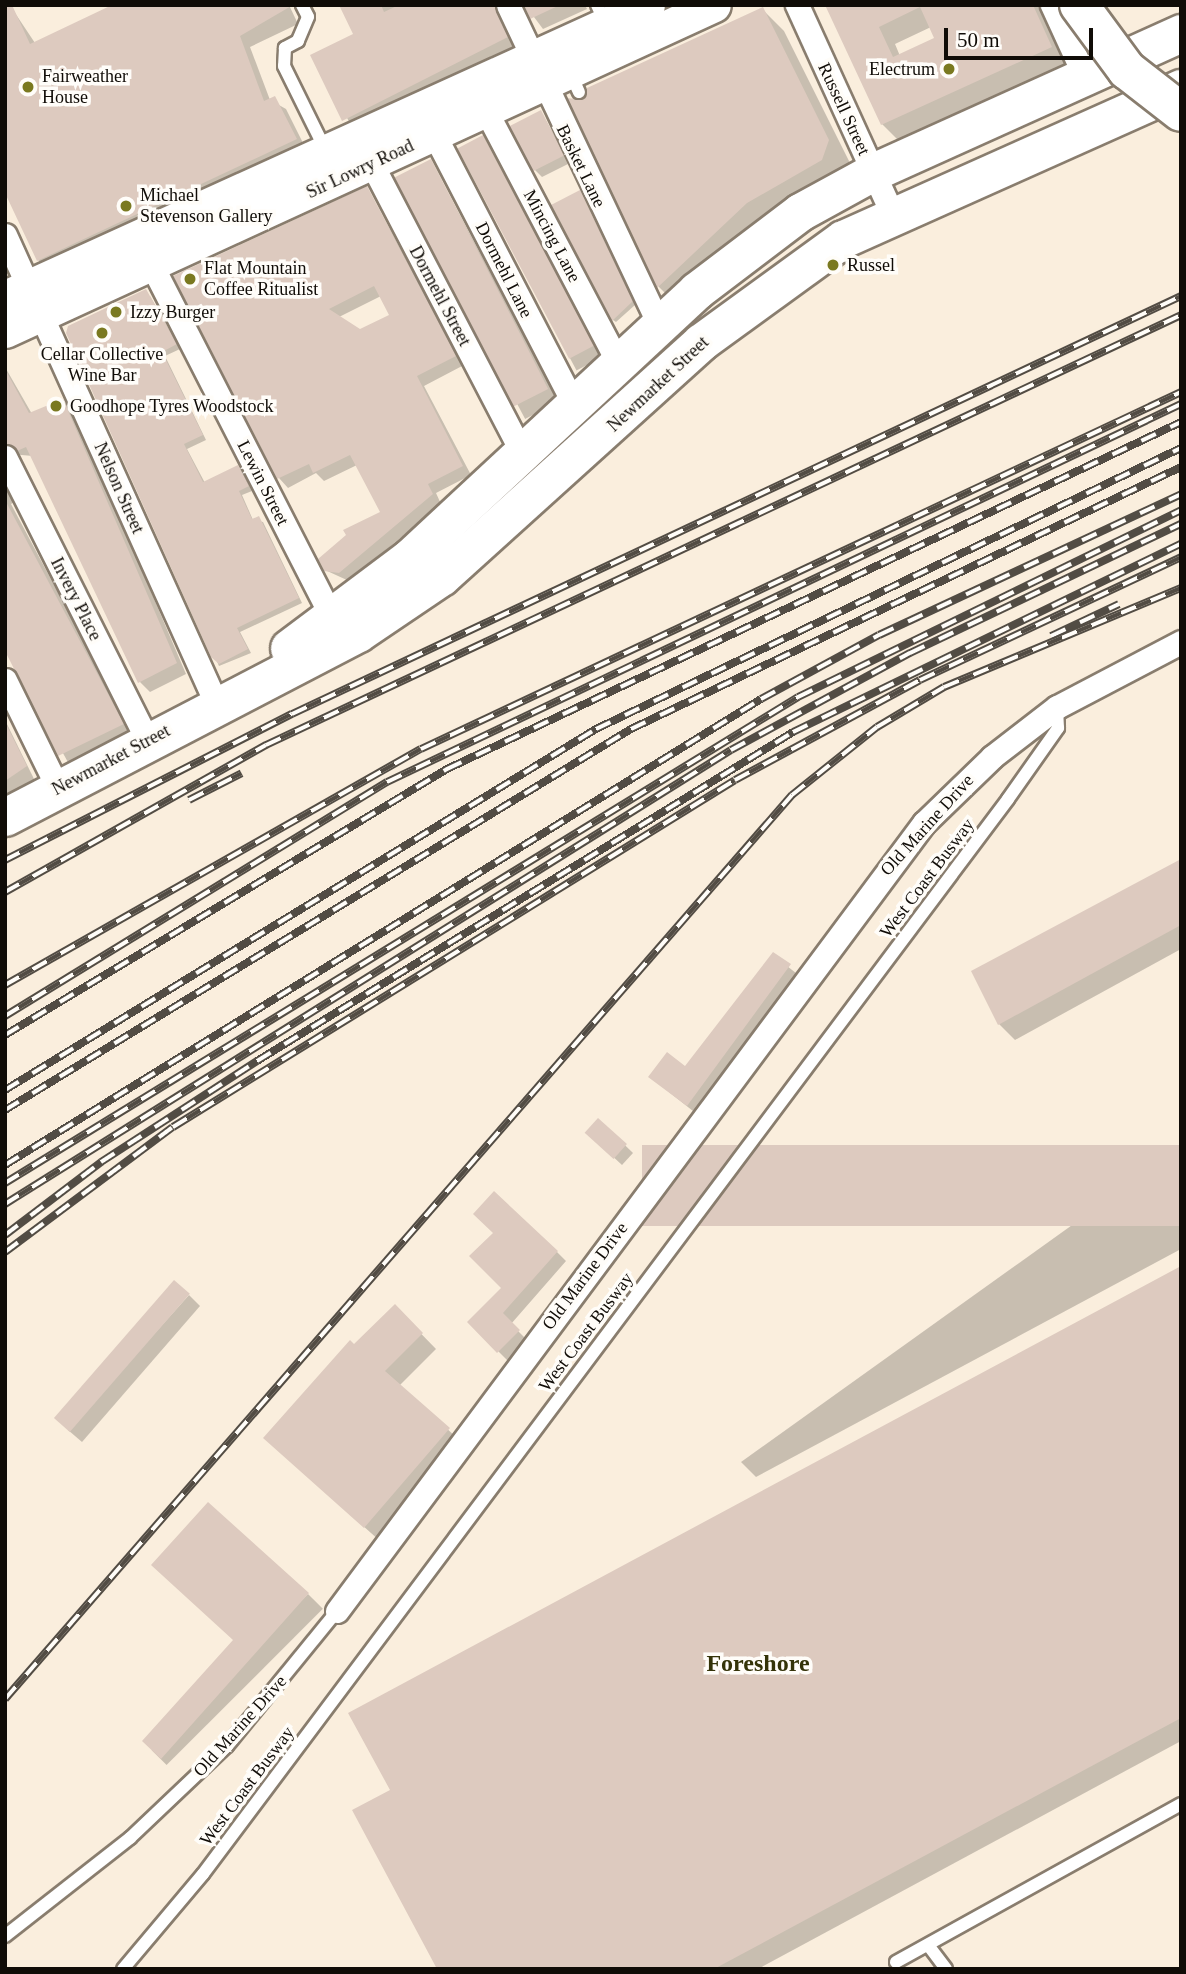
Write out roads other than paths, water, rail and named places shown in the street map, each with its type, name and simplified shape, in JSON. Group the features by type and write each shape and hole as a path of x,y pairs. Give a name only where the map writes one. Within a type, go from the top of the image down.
{"highway":[{"path":"1079,5 1119,62 1181,112"}],"main road":[{"name":"Sir Lowry Road","path":"5,331 25,299 144,251 364,150 556,77 602,15 648,5"},
{"name":"Sir Lowry Road","path":"144,251 326,152 364,150 434,134 714,5"},
{"name":"Newmarket Street","path":"216,703 409,558 523,455 659,324 789,220 873,172 1181,33"},
{"name":"Newmarket Street","path":"5,817 216,703 358,632 441,577 738,312 785,275 892,213 1127,108 1181,88"}],"street":[{"name":"Basket Lane","path":"508,5 556,77 659,324"},
{"name":"Russell Street","path":"797,5 892,213"},
{"path":"1052,5 1084,77"},
{"name":"Mincing Lane","path":"486,111 618,362"},
{"name":"Dormehl Lane","path":"434,134 575,406"},
{"name":"Dormehl Street","path":"364,150 523,455"},
{"name":"Nelson Street","path":"5,235 25,299 216,703"},
{"name":"Lewin Street","path":"144,251 331,617"},
{"name":"Invery Place","path":"5,457 148,741"},
{"name":"Old Marine Drive","path":"337,1611 881,877 959,786 1057,707 1181,642"},
{"path":"5,680 58,788"}],"lane":[{"path":"302,5 308,17 298,41 285,48 284,66 326,152"},
{"name":"West Coast Busway","path":"123,1969 203,1874 1008,799 1058,727 1057,707"},
{"name":"Old Marine Drive","path":"5,1936 130,1838 227,1746 337,1611"},
{"path":"896,1962 1181,1804"},
{"path":"928,1945 946,1969"}],"railway":[{"path":"5,860 292,714 1181,296"},
{"path":"5,892 266,745 1181,315"},
{"path":"5,985 421,749 1181,392"},
{"path":"5,1016 387,782 1181,404"},
{"path":"5,1035 447,769 1181,422"},
{"path":"5,1090 596,729 1181,448"},
{"path":"5,1110 631,729 1181,467"},
{"path":"5,1165 761,699 879,635 1181,494"},
{"path":"5,1183 798,697 1181,510"},
{"path":"5,1204 731,750 910,653 1181,524"},
{"path":"5,1235 101,1162 257,1061 793,732 1181,544"},
{"path":"5,1252 173,1127 735,780 920,680 1181,557"},
{"path":"5,1699 792,795 877,727 944,687 1181,588"},
{"path":"1051,636 1119,604"},
{"path":"189,800 242,773"}],"place":[{"name":"Electrum","path":"949,69"},
{"name":"Fairweather House","path":"28,87"},
{"name":"Michael Stevenson Gallery","path":"126,206"},
{"name":"Russel","path":"833,265"},
{"name":"Flat Mountain Coffee Ritualist","path":"190,279"},
{"name":"Izzy Burger","path":"116,312"},
{"name":"Cellar Collective Wine Bar","path":"102,333"},
{"name":"Goodhope Tyres Woodstock","path":"56,406"}],"district":[{"name":"Foreshore","path":"758,1664"}]}
